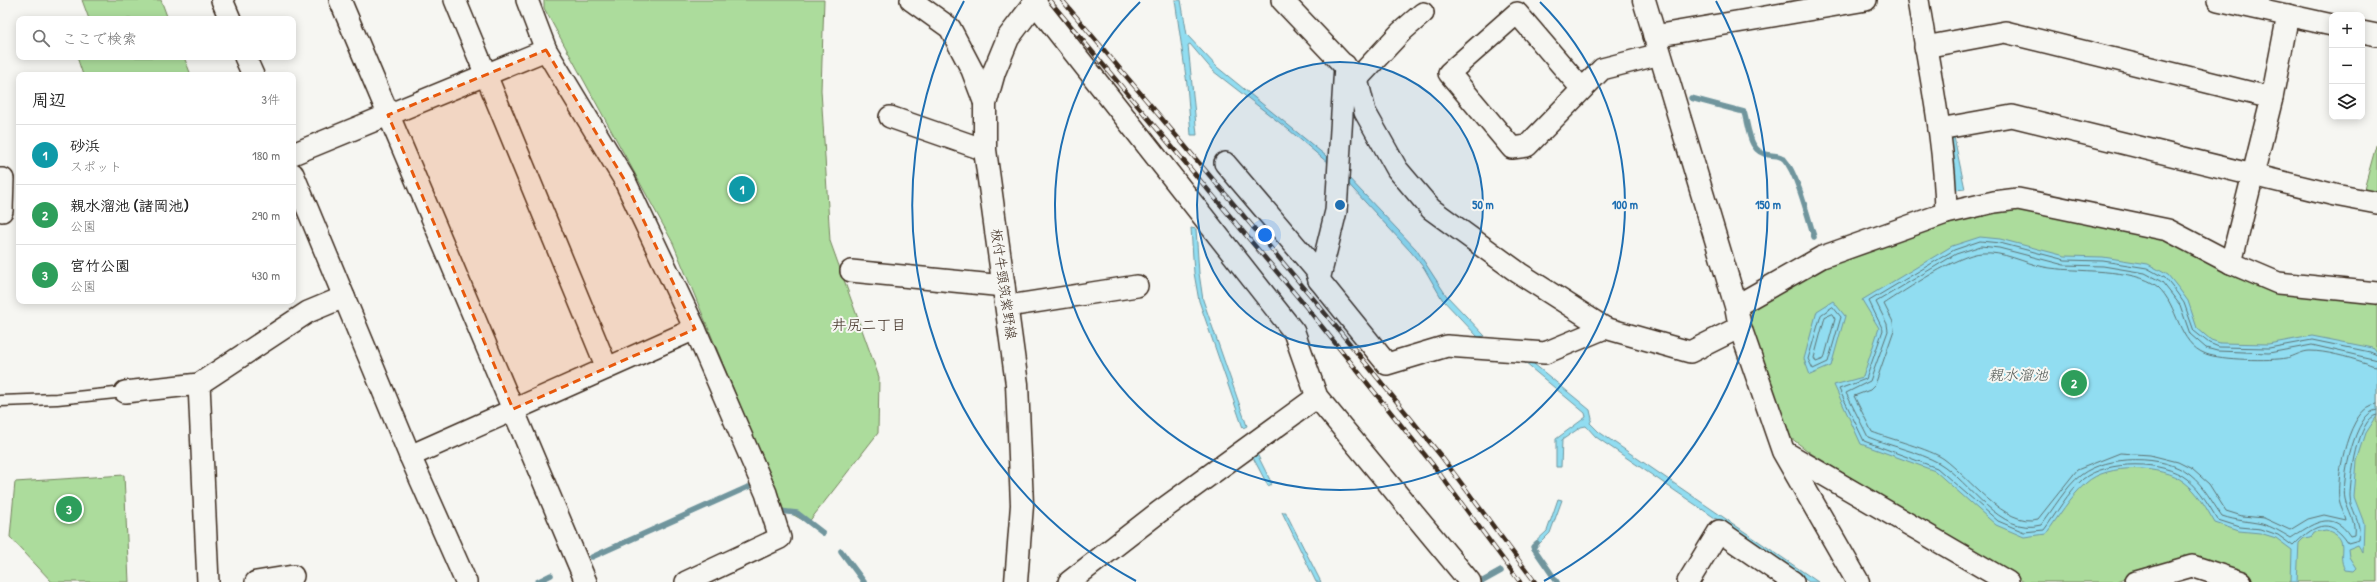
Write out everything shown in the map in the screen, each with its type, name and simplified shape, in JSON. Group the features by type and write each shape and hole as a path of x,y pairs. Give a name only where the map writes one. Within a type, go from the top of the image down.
{"street":[{"path":"222,0 229,16"},
{"path":"340,0 586,582"},
{"path":"455,0 607,368"},
{"path":"527,0 546,50 624,179 695,329 766,493 780,538 686,582"},
{"path":"911,0 950,28 972,70 985,104"},
{"path":"1282,0 1351,72 1365,112 1397,169 1431,209 1519,273 1605,328 1690,352 1740,327"},
{"path":"1644,0 1736,306 1740,327 1783,451 1858,582"},
{"path":"1582,89 1517,13 1449,73 1512,148 1527,146 1602,69 1657,45 1866,0"},
{"path":"1918,0 1940,129 1946,181 1946,213"},
{"path":"2218,0 2329,24"},
{"path":"1036,1 1294,332 1317,397 1470,582"},
{"name":"板付牛頸筑紫野線","path":"1016,582 1022,505 1017,384 985,150 985,104 994,72 1008,38 1036,1"},
{"path":"1319,280 1336,211 1351,72 1423,13"},
{"path":"2231,263 2272,98 2288,15"},
{"path":"1925,47 2005,32 2272,98"},
{"path":"2365,33 2377,35"},
{"path":"296,153 546,50"},
{"path":"246,60 252,72"},
{"path":"1940,129 2012,116 2253,175 2377,203"},
{"path":"890,117 985,150"},
{"path":"1225,163 1316,270 1319,280 1387,364 1447,346 1545,353 1605,328"},
{"path":"0,179 3,179 2,211"},
{"path":"296,181 410,456 466,582"},
{"path":"1736,306 1822,257 1946,213 1994,202 2018,199 2168,230 2231,263 2278,283 2377,293"},
{"path":"851,271 1006,296 1137,286"},
{"path":"124,392 200,384 308,312 344,297"},
{"path":"410,456 695,329"},
{"path":"200,384 208,582"},
{"path":"1069,582 1165,508 1317,397"},
{"path":"1783,451 2008,582"},
{"path":"1688,582 1719,531 1793,582"},
{"path":"2136,582 2192,566 2241,582"},
{"path":"256,582 293,576"}],"lane":[{"path":"0,401 57,399 124,392"}],"highlighted area":[{"path":"546,50 624,179 695,329 513,409 388,115"}],"green space":[{"path":"82,0 161,0 167,16 88,16"},
{"path":"544,0 824,0 821,90 830,241 879,377 878,433 808,523 783,509 673,243 544,8"},
{"path":"78,60 185,60 190,72 82,72"},
{"path":"2377,142 2377,196 2363,193"},
{"path":"2008,207 2166,237 2237,278 2266,287 2377,297 2377,582 2247,582 2150,569 2115,582 2024,582 1812,454 1791,438 1751,328 1752,309 1766,297 1800,274 1972,209"},
{"path":"124,475 129,582 52,582 10,537 15,482"}],"water":[{"path":"1175,0 1181,0 1187,35 1217,67 1331,160 1328,163 1289,130 1213,71 1190,44 1188,45 1197,135 1191,135 1187,84"},
{"path":"1954,137 1965,189 1955,190 1949,138"},
{"path":"1346,175 1416,249 1446,295 1485,336 1478,337 1442,299 1424,268 1343,178"},
{"path":"1191,228 1196,229 1199,273 1203,300 1247,426 1243,428 1199,301 1194,273"},
{"name":"親水溜池","path":"1980,237 2000,239 2065,256 2103,257 2148,264 2168,275 2188,301 2197,328 2211,340 2220,343 2268,344 2312,336 2373,348 2377,353 2377,416 2366,433 2357,461 2354,497 2364,523 2363,553 2358,545 2348,549 2349,557 2356,568 2353,571 2345,570 2342,563 2342,547 2339,538 2326,530 2314,532 2311,537 2304,538 2299,543 2297,582 2291,582 2292,550 2276,538 2260,533 2239,531 2215,523 2198,496 2189,486 2174,476 2149,470 2120,469 2095,477 2086,483 2075,494 2064,507 2046,534 2024,537 1996,525 1935,471 1861,444 1834,385 1863,377 1879,328 1862,300 1952,246"},
{"path":"1833,301 1845,316 1831,366 1810,375 1804,359 1817,311"},
{"path":"1498,355 1528,359 1590,410 1592,419 1590,423 1599,432 1818,582 1809,582 1596,437 1586,426 1581,427 1562,440 1561,467 1556,467 1556,439 1586,417 1585,413 1525,363"},
{"path":"1253,446 1272,484 1268,486 1248,448"},
{"path":"1558,499 1562,500 1550,533 1534,549 1531,546 1547,531"},
{"path":"1282,512 1286,512 1321,582 1316,582"}],"waterway":[{"path":"1691,98 1744,112 1751,140 1758,150 1763,154 1781,157 1789,166 1802,196 1814,237"},
{"path":"592,557 748,487"},
{"path":"779,511 797,513 823,533"},
{"path":"1537,543 1533,547 1557,582"},
{"path":"841,551 864,582"},
{"path":"1483,581 1501,571"},
{"path":"537,582 551,575"}],"railway":[{"path":"1049,0 1307,308 1433,465 1520,582"},
{"path":"1062,0 1311,296 1441,456 1535,582"}],"place":[{"name":"砂浜","path":"742,189"},
{"name":"親水溜池 (諸岡池)","path":"2074,383"},
{"name":"宮竹公園","path":"69,509"}],"district":[{"name":"井尻二丁目","path":"869,325"}]}
